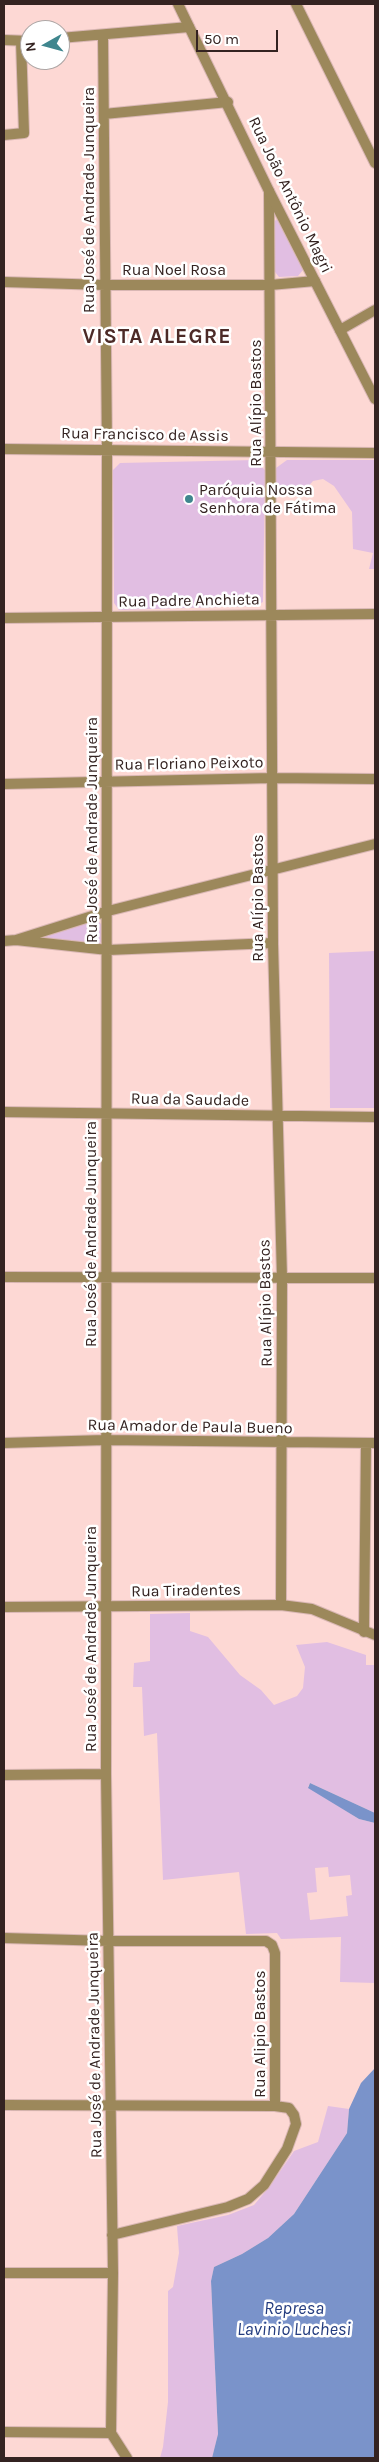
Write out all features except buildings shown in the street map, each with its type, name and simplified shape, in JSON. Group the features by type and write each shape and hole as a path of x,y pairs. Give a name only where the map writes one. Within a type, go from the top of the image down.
{"street":[{"name":"Rua João Antônio Magri","path":"178,4 228,102 269,191 375,399"},
{"path":"296,4 375,163"},
{"path":"70,38 189,27"},
{"name":"Rua José de Andrade Junqueira","path":"103,36 107,449 106,780 108,911 105,1440 106,1774 113,2273 111,2433"},
{"path":"4,40 20,41"},
{"path":"4,135 24,133 25,70"},
{"path":"104,114 228,102"},
{"name":"Rua Alípio Bastos","path":"269,191 273,944 282,1278 281,1604"},
{"name":"Rua Noel Rosa","path":"4,282 105,285 270,284 315,281"},
{"path":"340,330 375,310"},
{"name":"Rua Francisco de Assis","path":"4,449 375,453"},
{"name":"Rua Padre Anchieta","path":"4,618 375,614"},
{"name":"Rua Floriano Peixoto","path":"4,784 106,780 375,779"},
{"path":"16,940 108,911 375,844"},
{"path":"4,941 16,940 108,950 273,944"},
{"name":"Rua da Saudade","path":"4,1112 375,1117"},
{"path":"4,1277 106,1279 375,1278"},
{"name":"Rua Amador de Paula Bueno","path":"4,1443 105,1440 371,1443"},
{"path":"364,1632 370,1601 371,1443"},
{"name":"Rua Tiradentes","path":"4,1607 106,1608 281,1604 312,1609 375,1635"},
{"path":"4,1775 106,1774"},
{"path":"4,1938 108,1941"},
{"name":"Rua Alipio Bastos","path":"108,1941 266,1940 272,1945 275,1953 275,2106 289,2108 294,2115 296,2124 287,2149 264,2185 248,2199 228,2207 112,2235"},
{"path":"4,2105 275,2106"},
{"path":"4,2273 113,2273"},
{"path":"4,2432 111,2433 126,2458"}],"shaded area":[{"path":"277,219 303,270 298,276 279,277 275,272 273,223"},
{"path":"255,460 265,470 263,602 255,606 119,610 114,603 113,470 120,463"},
{"path":"287,460 375,460 375,569 369,569 373,553 353,549 352,512 334,486 323,479 313,481 306,489 299,492 276,493 276,468"},
{"path":"97,920 101,924 102,941 99,944 39,938 42,935"},
{"path":"375,951 375,1108 330,1108 329,953"},
{"path":"190,1613 190,1631 208,1637 240,1675 261,1690 274,1705 297,1696 303,1688 305,1667 296,1645 327,1642 366,1655 366,1665 375,1665 375,1813 310,1783 308,1787 359,1819 375,1823 375,1983 340,1982 341,1937 281,1939 277,1933 246,1934 239,1872 163,1880 157,1733 144,1736 142,1687 133,1687 134,1663 150,1661 150,1614","holes":["328,1867 329,1877 350,1875 352,1895 346,1896 348,1916 310,1920 307,1893 317,1892 315,1868"]},
{"path":"328,2106 349,2109 347,2133 294,2214 268,2238 242,2254 214,2267 211,2281 218,2434 212,2458 160,2458 168,2402 168,2291 173,2287 179,2253 177,2226 228,2215 254,2205 270,2186 294,2151 318,2142"}],"water":[{"path":"310,1783 375,1813 375,1823 359,1819 308,1788"},
{"name":"Represa Lavinio Luchesi","path":"375,2068 375,2458 212,2458 218,2434 211,2281 214,2267 242,2254 268,2238 294,2214 347,2133 349,2109 361,2083"}],"place":[{"name":"Paróquia Nossa Senhora de Fátima","path":"189,499"}],"district":[{"name":"VISTA ALEGRE","path":"157,337"}]}
